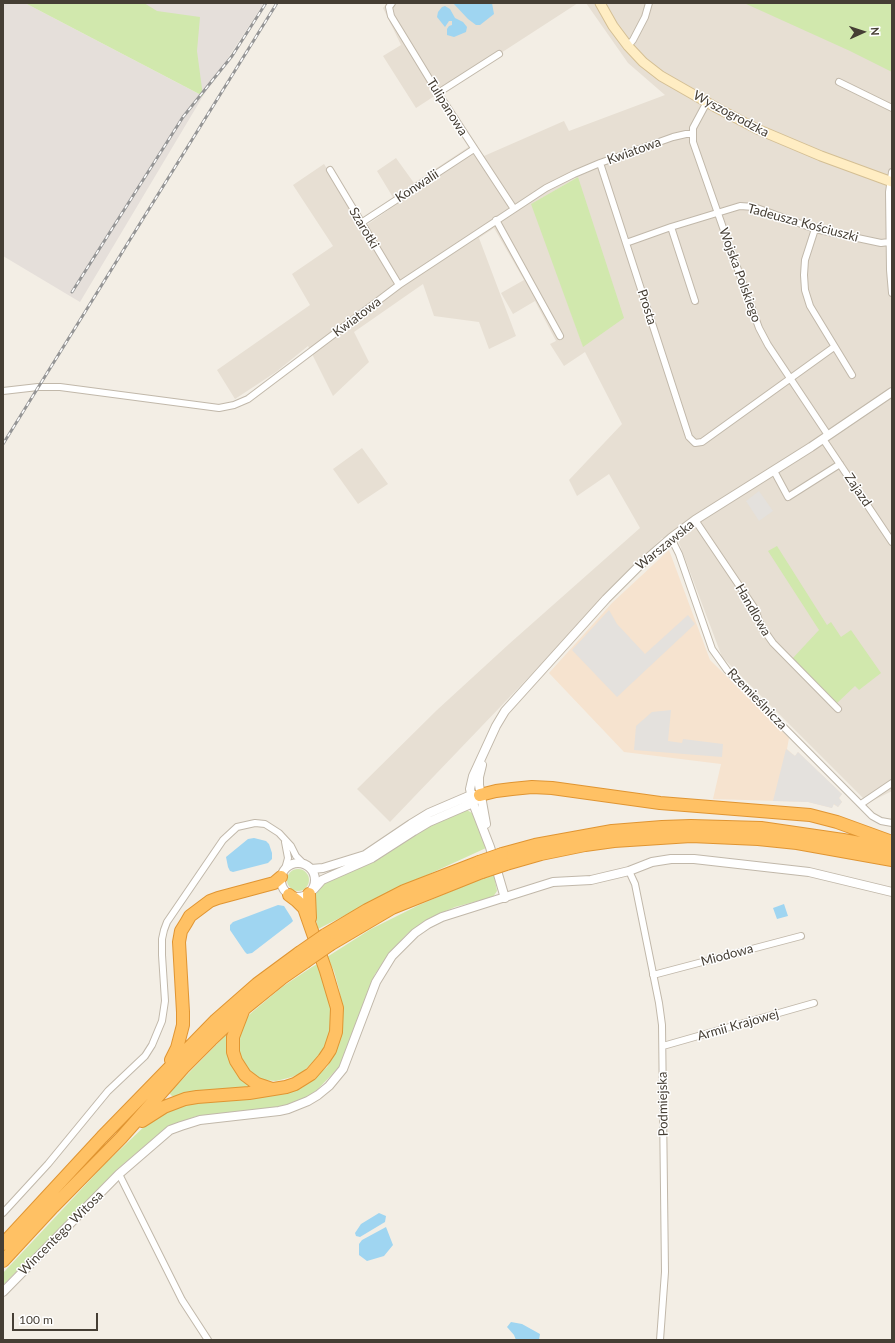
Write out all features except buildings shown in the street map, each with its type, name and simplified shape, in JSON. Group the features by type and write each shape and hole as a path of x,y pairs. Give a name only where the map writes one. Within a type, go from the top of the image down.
{"highway":[{"path":"475,798 496,791 532,787 552,788 660,803 805,815 837,822 892,842"},
{"path":"3,1244 160,1076 233,1004 277,968 302,957 328,940 392,908 480,867 542,844 612,831 662,827 691,826 761,828 892,849"},
{"path":"504,859 614,841 691,836 758,839 797,843 892,860"},
{"path":"160,1076 174,1056 182,1031 183,1012 179,942 181,931 190,916 210,901 274,883 283,873"},
{"path":"311,927 309,905 312,891"},
{"path":"120,1138 154,1112 175,1102 197,1097 249,1093 295,1084 311,1074 324,1060 332,1046 336,1032 337,1008 328,976 304,908 289,895"},
{"path":"3,1261 120,1138 183,1068 231,1020 282,978 302,957"},
{"path":"245,1008 233,1037 233,1052 240,1068 245,1074 257,1084 272,1089"}],"main road":[{"name":"Wyszogrodzka","path":"600,3 613,26 628,46 661,76 751,126 848,167 891,178"}],"street":[{"name":"Tulipanowa","path":"392,3 389,7 391,16 438,93 514,209"},
{"path":"628,46 645,18 648,3"},
{"path":"438,93 499,54"},
{"path":"839,82 892,108"},
{"path":"692,134 695,122 707,102"},
{"name":"Kwiatowa","path":"3,391 60,386 219,408 234,405 248,399 399,285 546,188 600,163 673,137 692,134"},
{"name":"Wojska Polskiego","path":"692,134 693,142 717,212 759,328 825,437"},
{"name":"Konwalii","path":"361,223 474,149"},
{"name":"Prosta","path":"600,163 689,437 695,443 702,442 790,378"},
{"name":"Szarotki","path":"330,170 399,285"},
{"path":"891,178 889,192 890,270 892,293"},
{"name":"Tadeusza Kościuszki","path":"626,243 717,212 740,206 754,207 815,229 881,243 890,242"},
{"path":"496,220 560,336"},
{"path":"671,227 695,302"},
{"path":"815,229 805,260 805,290 810,306 852,375"},
{"path":"790,378 834,347"},
{"name":"Warszawska","path":"505,898 475,798 486,749 502,716 606,599 640,565 671,538 695,520 774,471 892,393"},
{"name":"Zajazd","path":"825,437 840,464 892,542"},
{"path":"774,471 788,497 840,464"},
{"name":"Handlowa","path":"695,520 755,609 761,626 773,643 838,709"},
{"name":"Rzemieślnicza","path":"671,538 712,650 728,670 872,816 881,821 892,823"},
{"path":"861,804 892,783"},
{"path":"283,873 294,863 323,868 365,855 411,824 429,814 475,798"},
{"path":"284,838 288,858 283,873 282,887 289,895 299,898 312,891 322,880 372,858 414,830 475,798"},
{"path":"3,1213 48,1164 108,1091 145,1056 152,1045 162,1021 163,1014 162,939 164,930 170,918 223,840 238,827 255,823 265,824 272,828 284,838 291,846 296,856 308,866 316,878 312,891"},
{"name":"Wincentego Witosa","path":"3,1292 119,1174 170,1130 200,1120 279,1111 298,1106 318,1095 329,1086 343,1069 376,982 392,956 403,944 428,924 442,917 553,882 591,880 629,871 652,862 671,859 694,859 809,872 892,892"},
{"name":"Podmiejska","path":"629,871 634,884 653,974 661,1017 663,1046 665,1272 660,1340"},
{"name":"Miodowa","path":"653,974 801,936"},
{"name":"Armii Krajowej","path":"663,1046 814,1003"},
{"path":"119,1174 182,1300 208,1340"}],"shaded area":[{"path":"3,3 25,3 201,95 127,3 264,3 203,96 80,302 3,256"},
{"path":"387,3 578,3 416,108 383,56 401,45 383,8"},
{"path":"586,3 892,3 892,791 868,803 722,657 678,540 662,538 390,822 357,789 437,710 640,528 609,474 577,496 569,480 622,424 585,352 564,366 550,344 556,341 535,301 513,314 501,293 524,280 494,228 479,238 516,336 489,349 479,322 434,316 423,284 354,332 369,362 333,396 308,346 276,372 235,399 217,370 310,305 292,274 333,246 293,185 324,164 364,227 397,204 377,171 396,158 414,183 473,144 484,156 564,121 569,131 665,95 628,63","holes":["578,177 583,346 532,204"]},
{"path":"362,448 388,484 358,504 333,469"},
{"path":"759,491 773,511 759,521 746,501"},
{"path":"669,550 710,660 789,738 787,749 795,756 798,752 842,794 839,798 842,802 838,807 833,804 832,808 808,802 713,799 721,764 624,752 549,673 612,603"},
{"path":"609,610 617,624 645,654 688,615 695,624 617,697 572,650"},
{"path":"671,710 668,741 682,743 683,739 723,744 722,757 634,750 636,726 652,712"},
{"path":"786,749 795,756 798,752 842,794 839,798 842,802 838,807 834,804 832,808 808,802 773,801"}],"green space":[{"path":"25,3 144,3 157,11 200,17 197,51 203,96"},
{"path":"744,3 892,3 892,72 850,51"},
{"path":"578,177 624,318 583,347 531,204"},
{"path":"777,546 827,625 831,622 841,637 851,630 881,673 859,690 855,686 836,704 792,659 819,630 768,551"},
{"path":"467,810 475,815 486,848 403,886 318,929 314,910 314,897 322,883 416,832"},
{"path":"298,869 306,872 309,880 306,888 298,891 290,888 287,880 290,872"},
{"path":"494,875 497,891 493,897 455,907 430,918 408,933 394,948 375,974 340,1066 318,1089 302,1101 267,1110 197,1116 168,1126 121,1166 3,1285 3,1273 105,1164 150,1121 178,1107 189,1104 278,1094 303,1087 327,1067 340,1039 343,1024 339,989 334,971 327,957 371,929 419,905"},
{"path":"319,963 330,1007 331,1025 329,1039 322,1052 303,1072 292,1077 276,1081 262,1080 252,1074 245,1067 239,1057 237,1046 241,1025 250,1014 282,987"},
{"path":"227,1034 227,1043 251,1085 250,1089 176,1097 172,1096 169,1093"}],"water":[{"path":"453,3 492,3 494,14 480,25 476,25"},
{"path":"445,6 450,9 455,18 463,22 467,27 466,32 454,37 447,35 447,29 452,25 452,21 449,21 445,27 437,17 438,12"},
{"path":"254,838 266,841 269,844 272,859 268,863 233,872 230,871 226,857 248,839"},
{"path":"784,904 788,916 777,919 773,908"},
{"path":"278,905 284,906 293,921 252,953 247,954 230,930 230,925 233,922"},
{"path":"379,1213 386,1216 385,1222 360,1237 356,1236 355,1233 361,1224"},
{"path":"386,1227 393,1245 384,1256 367,1261 359,1255 359,1244 362,1240"},
{"path":"511,1322 522,1324 540,1334 539,1340 516,1340 514,1335 507,1327"}],"railway":[{"path":"72,292 183,117 232,56 266,3"},
{"path":"3,444 277,3"}]}
